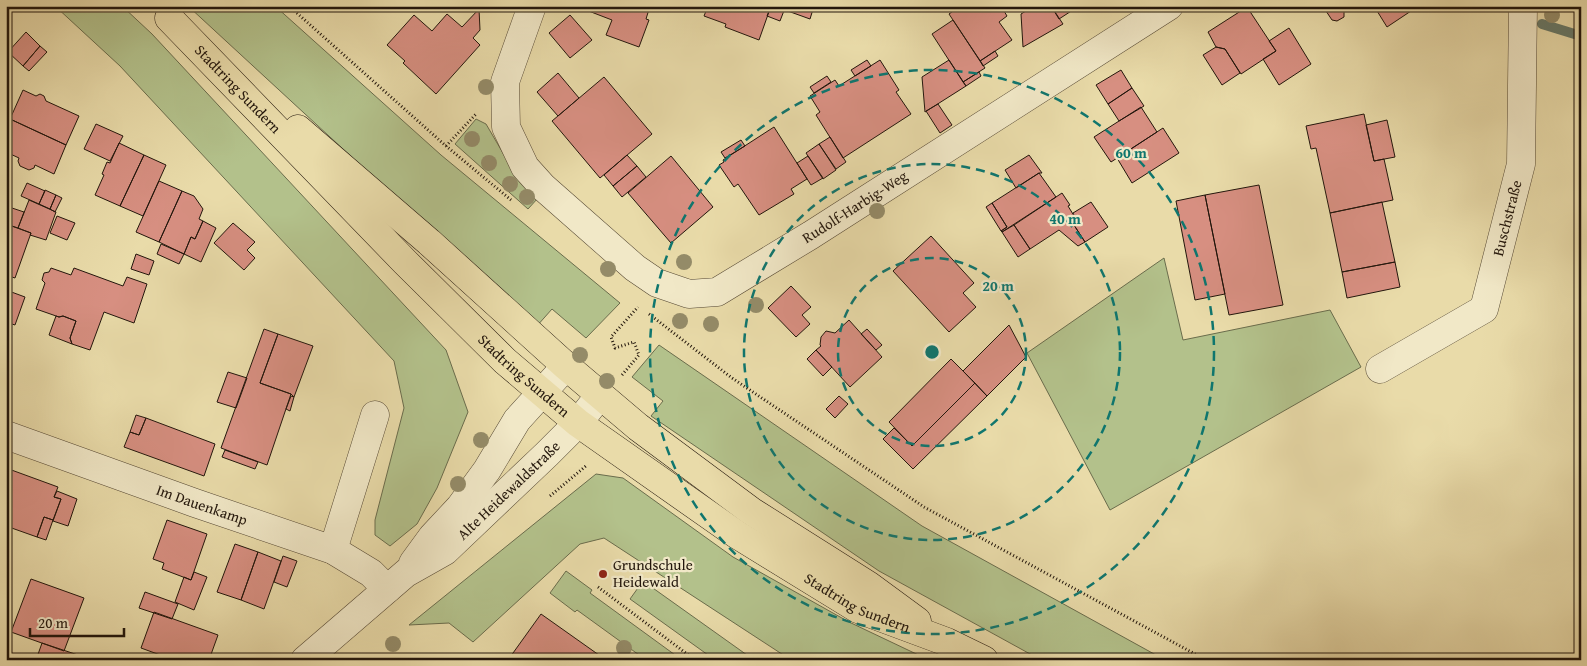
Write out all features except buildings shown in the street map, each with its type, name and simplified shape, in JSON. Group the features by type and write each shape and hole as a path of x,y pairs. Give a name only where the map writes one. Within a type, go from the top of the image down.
{"main road":[{"name":"Stadtring Sundern","path":"163,12 429,242 566,366 610,386 638,427 751,511 868,585 947,642"},
{"name":"Stadtring Sundern","path":"163,12 405,262 505,361 578,422 736,534 858,609 947,642 984,660"}],"street":[{"name":"Rudolf-Harbig-Weg","path":"532,6 505,82 506,127 525,167 543,187 635,268 657,283 689,294 717,292 811,235 1169,6"},
{"name":"Buschstraße","path":"1380,369 1484,309 1520,164 1523,6"},
{"name":"Alte Heidewaldstraße","path":"397,581 432,537 460,507 487,470 517,420 566,366"},
{"name":"Alte Heidewaldstraße","path":"305,660 397,581 445,551 497,503 578,422 610,386"},
{"path":"333,550 375,415"},
{"name":"Im Dauenkamp","path":"6,435 333,550 372,573 397,581"}],"path":[{"path":"289,6 446,146 513,201"},
{"path":"610,386 638,355 634,342 615,348 611,336 657,283"},
{"path":"632,300 732,378 924,507 1206,660"},
{"path":"598,587 695,660"}],"green space":[{"path":"55,6 122,6 152,34 446,350 468,412 437,488 417,524 390,546 375,535 375,520 404,408 394,361 120,66"},
{"path":"188,6 275,6 441,155 620,303 586,338 552,309 536,327"},
{"path":"476,119 486,124 514,172 538,198 528,209 455,144"},
{"path":"1164,258 1183,340 1330,310 1361,367 1110,510 1027,353"},
{"path":"659,345 922,526 1165,660 1041,660 879,571 651,416 663,401 632,377"},
{"path":"596,474 623,478 733,557 849,622 929,660 791,660 604,538 580,544 473,642 449,623 409,625"},
{"path":"566,571 592,590 590,593 682,660 646,660 577,610 575,612 550,593"},
{"path":"643,581 754,660 715,660 630,599"}],"waterway":[{"path":"1542,24 1581,36"}],"place":[{"name":"Grundschule Heidewald","path":"603,574"}]}
